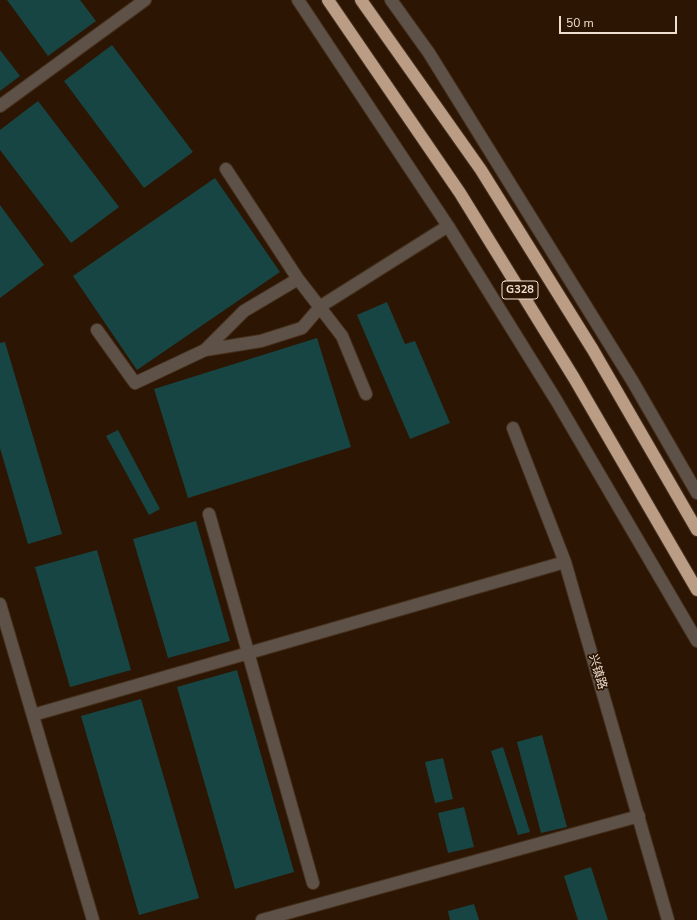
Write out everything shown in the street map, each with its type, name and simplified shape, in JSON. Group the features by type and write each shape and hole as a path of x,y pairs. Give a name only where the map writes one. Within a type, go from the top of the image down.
{"highway":[{"name":"G328","path":"328,0 460,193 574,378 697,590"},
{"name":"G328","path":"361,0 485,176 592,350 697,530"}],"street":[{"path":"0,106 145,0"},
{"path":"298,0 448,226 556,400 697,641"},
{"path":"391,0 429,53 454,93 633,382 697,493"},
{"path":"226,169 298,279 321,306 342,336 366,394"},
{"path":"97,330 135,382 205,350 261,341 302,328 321,306 448,226"},
{"path":"205,350 244,311 298,279"},
{"name":"兴镇路","path":"513,428 565,562 668,920"},
{"path":"209,514 314,883"},
{"path":"33,715 565,562"},
{"path":"0,604 93,920"},
{"path":"262,920 639,816"}],"building":[{"path":"7,0 80,0 96,21 48,56"},
{"path":"112,45 193,152 144,188 64,81"},
{"path":"0,50 20,76 0,91"},
{"path":"38,101 119,207 71,243 0,150 0,130"},
{"path":"215,178 280,272 137,370 73,276"},
{"path":"0,205 44,265 0,298"},
{"path":"387,302 405,344 415,341 450,423 410,439 357,315"},
{"path":"317,338 351,447 188,498 154,389"},
{"path":"5,342 62,534 28,544 0,448 0,343"},
{"path":"118,430 160,509 149,515 106,436"},
{"path":"196,521 230,641 168,658 133,539"},
{"path":"97,550 131,670 70,687 35,567"},
{"path":"237,670 294,872 235,889 177,687"},
{"path":"141,699 199,898 139,915 81,716"},
{"path":"542,735 567,827 541,833 517,742"},
{"path":"503,747 530,832 518,835 491,751"},
{"path":"443,758 453,799 435,803 425,762"},
{"path":"464,807 474,847 448,853 438,813"},
{"path":"591,867 608,920 578,920 564,876"},
{"path":"474,904 479,920 450,920 448,911"}]}
